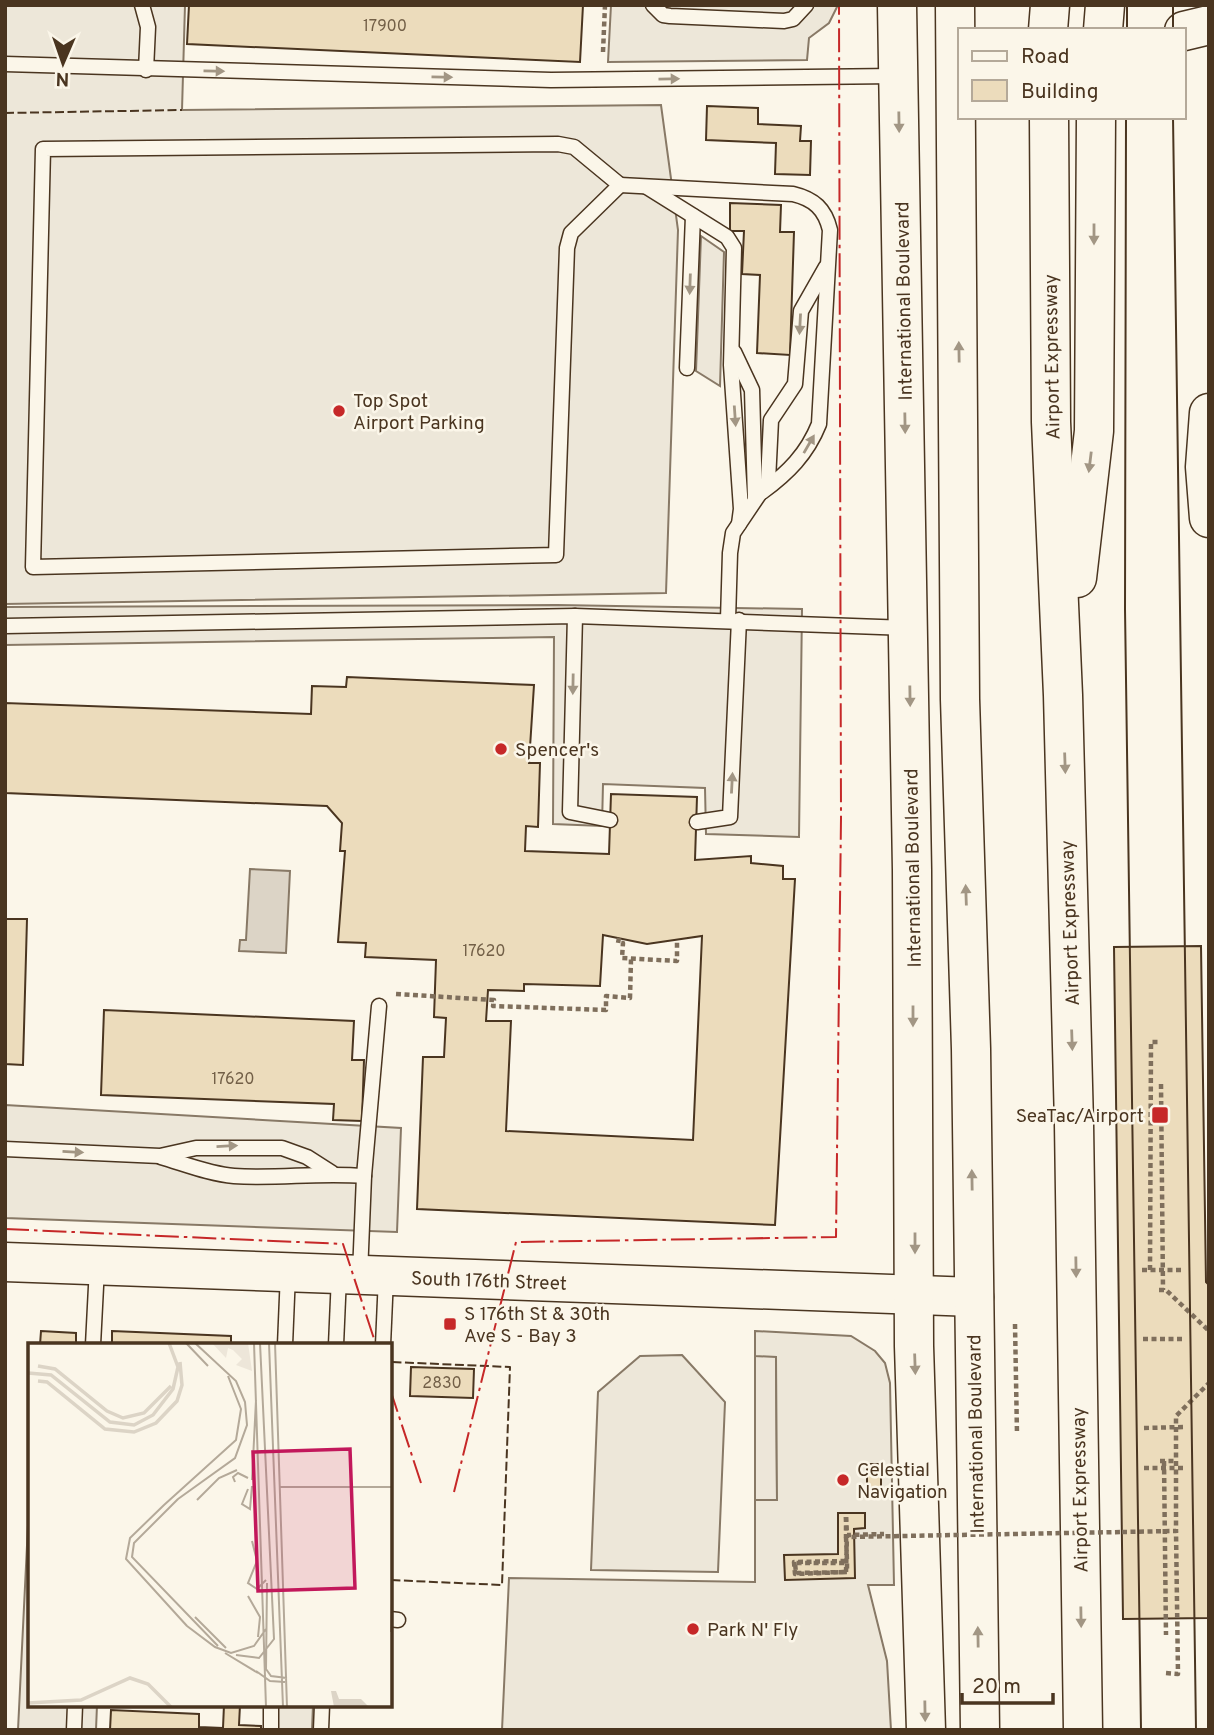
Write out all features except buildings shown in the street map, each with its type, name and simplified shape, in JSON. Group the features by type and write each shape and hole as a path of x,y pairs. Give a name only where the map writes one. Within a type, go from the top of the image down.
{"main road":[{"name":"International Boulevard","path":"897,5 909,628 915,1296 926,1730"},
{"name":"International Boulevard","path":"955,5 960,699 971,1049 980,1730"},
{"path":"1048,5 1048,28"},
{"path":"1103,28 1105,5"},
{"path":"1186,31 1209,25"},
{"name":"Airport Expressway","path":"1049,119 1051,422 1063,695 1074,1124 1083,1730"},
{"path":"1063,695 1094,431 1096,119"},
{"path":"1094,196 1114,119"},
{"path":"1209,414 1205,480 1209,518"},
{"path":"909,628 933,615 960,494"},
{"path":"909,628 921,629 937,639 960,699"},
{"name":"South 176th Street","path":"5,1262 974,1297"}],"lane":[{"path":"142,5 148,27 146,69"},
{"path":"653,5 663,15 670,16 784,21 793,19 806,5"},
{"path":"5,64 551,80 898,76"},
{"path":"620,186 571,233 567,248 556,555 33,567 43,149 558,144 574,147 620,186 793,194 808,198 820,207 830,230 819,424 806,450 788,472 758,498"},
{"path":"646,186 727,237 734,248 732,348 741,509 730,553 733,620 730,817 696,822"},
{"path":"687,362 693,216"},
{"path":"738,524 758,498 770,474 771,420 790,394 798,373 801,311 828,263"},
{"path":"732,348 749,382 754,400 758,498"},
{"path":"5,626 575,616 909,628"},
{"path":"575,616 570,812 610,820"},
{"path":"379,1006 364,1176 362,1275 382,1343"},
{"path":"160,1156 195,1148 282,1148 307,1157 331,1173"},
{"path":"5,1149 160,1156 232,1176 279,1177 331,1173 364,1176"},
{"path":"93,1343 97,1266"},
{"path":"285,1343 288,1273"},
{"path":"337,1343 362,1275"},
{"path":"74,1730 75,1707"},
{"path":"271,1707 271,1730"},
{"path":"321,1730 322,1707"}],"path":[{"path":"603,52 605,5"},
{"path":"619,938 618,943 623,943 622,958 677,961 677,940"},
{"path":"379,1006 380,993 494,1000 493,1006 606,1010 606,996 630,998 631,959"},
{"path":"1150,1270 1151,1042 1160,1042"},
{"path":"1161,1084 1161,1290 1209,1331"},
{"path":"1142,1270 1182,1270"},
{"path":"1015,1324 1017,1434"},
{"path":"1143,1339 1183,1339"},
{"path":"1166,1673 1178,1674 1176,1416 1209,1383"},
{"path":"1144,1428 1184,1427"},
{"path":"1163,1466 1176,1461"},
{"path":"1163,1466 1166,1635"},
{"path":"1144,1468 1185,1468"},
{"path":"846,1517 847,1536 847,1561 794,1562 795,1574 847,1573 847,1563 795,1563 796,1573 846,1572 847,1536"},
{"path":"847,1536 1177,1531"},
{"path":"847,1536 884,1534"}],"shaded area":[{"name":"Top Spot Airport Parking","path":"5,5 185,5 182,110 661,105 678,230 666,593 5,604"},
{"path":"611,5 838,5 829,23 809,38 807,60 608,62"},
{"path":"701,236 724,252 720,386 696,371"},
{"path":"557,605 802,609 799,837 706,834 705,788 603,784 602,826 553,824 554,637 5,645 5,607"},
{"path":"250,869 290,871 286,953 239,951 240,940 246,940"},
{"path":"5,1105 401,1128 397,1232 5,1218"},
{"name":"Park N' Fly","path":"755,1331 851,1336 875,1351 885,1363 890,1383 894,1585 868,1585 887,1661 891,1730 502,1730 509,1578 755,1582 755,1500 777,1500 776,1357 755,1356"},
{"path":"682,1355 725,1402 718,1572 591,1570 598,1392 640,1356"},
{"path":"755,1356 776,1356 777,1500 755,1500"},
{"path":"28,1525 28,1707 97,1707 96,1730 18,1730"},
{"path":"265,1707 313,1707 312,1730 264,1730"}],"tram line":[{"path":"1127,5 1127,28"},
{"path":"1173,5 1173,28"},
{"path":"1126,119 1125,609 1141,1730"},
{"path":"1173,119 1196,1730"}],"fence":[{"path":"5,113 182,110"},
{"path":"392,1362 510,1367 502,1585 392,1580"}],"power":[{"path":"454,1492 516,1242 836,1237 841,818 839,5"},
{"path":"5,1229 343,1244 375,1343"},
{"path":"392,1395 421,1483"}],"place":[{"name":"Top Spot Airport Parking","path":"339,411"},
{"name":"Spencer's","path":"501,749"},
{"name":"SeaTac/Airport","path":"1160,1115"},
{"name":"S 176th St & 30th Ave S - Bay 3","path":"450,1324"},
{"name":"Celestial Navigation","path":"843,1480"},
{"name":"Park N' Fly","path":"693,1629"}]}
